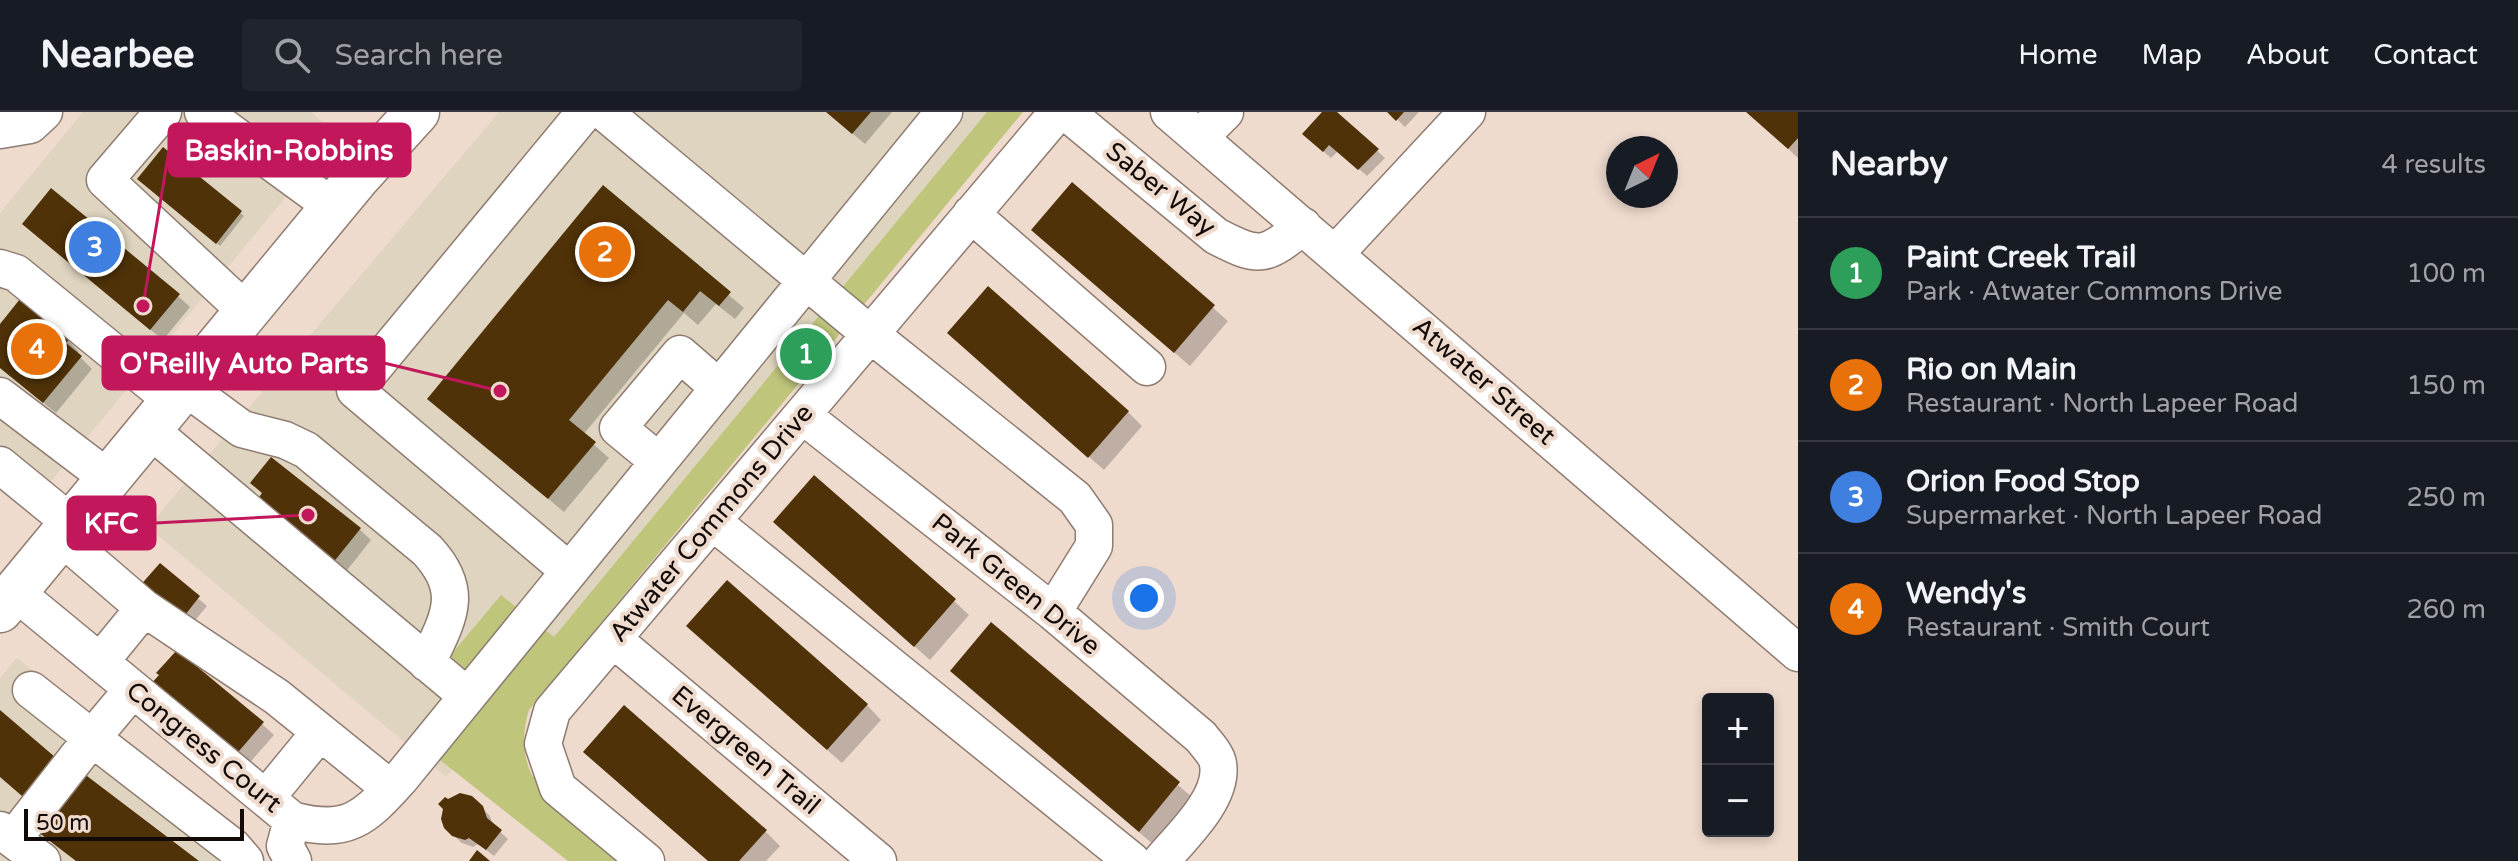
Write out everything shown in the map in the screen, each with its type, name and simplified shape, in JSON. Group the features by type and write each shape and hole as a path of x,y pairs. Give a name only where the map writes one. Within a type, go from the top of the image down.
{"main road":[{"path":"8,601 333,207 417,112"}],"street":[{"path":"0,130 30,125 44,112"},
{"path":"163,112 105,180 247,312"},
{"path":"203,112 333,207"},
{"path":"604,112 870,334 1075,498 1094,525 1094,546 1053,612"},
{"name":"Congress Court","path":"8,601 100,662 279,809 322,828 348,823 377,804 391,789 944,112"},
{"name":"Atwater Commons Drive","path":"646,861 558,788 543,744 552,711 1058,112"},
{"name":"Saber Way","path":"1066,112 1216,236 1259,253 1277,247 1303,226"},
{"name":"Atwater Street","path":"1169,112 1798,653"},
{"path":"1199,138 1225,112"},
{"path":"1335,254 1467,112"},
{"path":"565,119 355,390 568,570"},
{"path":"971,214 1147,367"},
{"path":"0,268 16,273 169,406 427,663 466,695"},
{"path":"658,461 618,428 680,354 718,387"},
{"path":"0,396 108,478"},
{"path":"169,406 285,440 306,450 427,550 441,565 448,582 450,602 427,663"},
{"name":"Park Green Drive","path":"802,415 1053,612 1201,737 1218,763 1216,785 1208,805 1161,861"},
{"path":"0,465 144,608 277,697 391,789"},
{"path":"713,522 1132,861"},
{"path":"100,662 144,608"},
{"name":"Evergreen Trail","path":"613,639 878,861"},
{"path":"42,861 7,834 133,689"},
{"path":"31,690 233,847 245,861"},
{"path":"293,861 285,846 279,809 320,732"}],"shaded area":[{"path":"83,112 311,112 337,135 47,486 0,447 0,213"},
{"path":"499,112 1008,112 446,777 148,527"},
{"path":"17,658 242,834 258,861 0,861 0,678"}],"green space":[{"path":"987,112 1023,112 529,710 525,748 527,763 536,780 560,804 632,861 568,861 435,756 490,689 450,656 501,595 554,637"}],"building":[{"path":"826,112 871,112 852,134"},
{"path":"1322,112 1337,112 1379,149 1358,170 1329,145 1323,152 1302,134"},
{"path":"1387,112 1404,112 1396,121"},
{"path":"1746,112 1798,112 1798,138 1788,149"},
{"path":"163,147 242,211 216,244 137,179"},
{"path":"1072,182 1215,305 1174,353 1031,230"},
{"path":"603,185 731,292 719,306 700,291 683,312 668,300 569,420 596,442 548,499 427,399"},
{"path":"51,188 180,294 150,330 22,224"},
{"path":"988,286 1129,411 1088,458 947,333"},
{"path":"20,299 69,339 66,343 82,356 43,403 0,368 0,324"},
{"path":"271,457 361,528 332,564 255,503 262,493 250,483"},
{"path":"814,475 956,599 914,647 773,522"},
{"path":"160,563 200,596 178,624 138,588"},
{"path":"727,580 868,704 827,750 686,626"},
{"path":"991,622 1180,782 1139,832 950,671"},
{"path":"177,650 264,722 233,758 149,686 159,675 156,673"},
{"path":"624,705 767,830 739,861 708,861 583,752"},
{"path":"0,710 55,757 22,796 0,777"},
{"path":"83,773 199,861 76,861 38,832"},
{"path":"460,793 472,796 483,806 487,818 502,830 486,850 469,838 465,840 452,836 444,828 441,819 443,809 438,804 445,797 448,799"},
{"path":"477,850 490,861 469,861"}],"place":[{"name":"Orion Food Stop","path":"95,247"},
{"name":"Rio on Main","path":"605,252"},
{"name":"Baskin-Robbins","path":"143,306"},
{"name":"Wendy's","path":"37,349"},
{"name":"Paint Creek Trail","path":"806,354"},
{"name":"O'Reilly Auto Parts","path":"500,391"},
{"name":"KFC","path":"308,515"}]}
